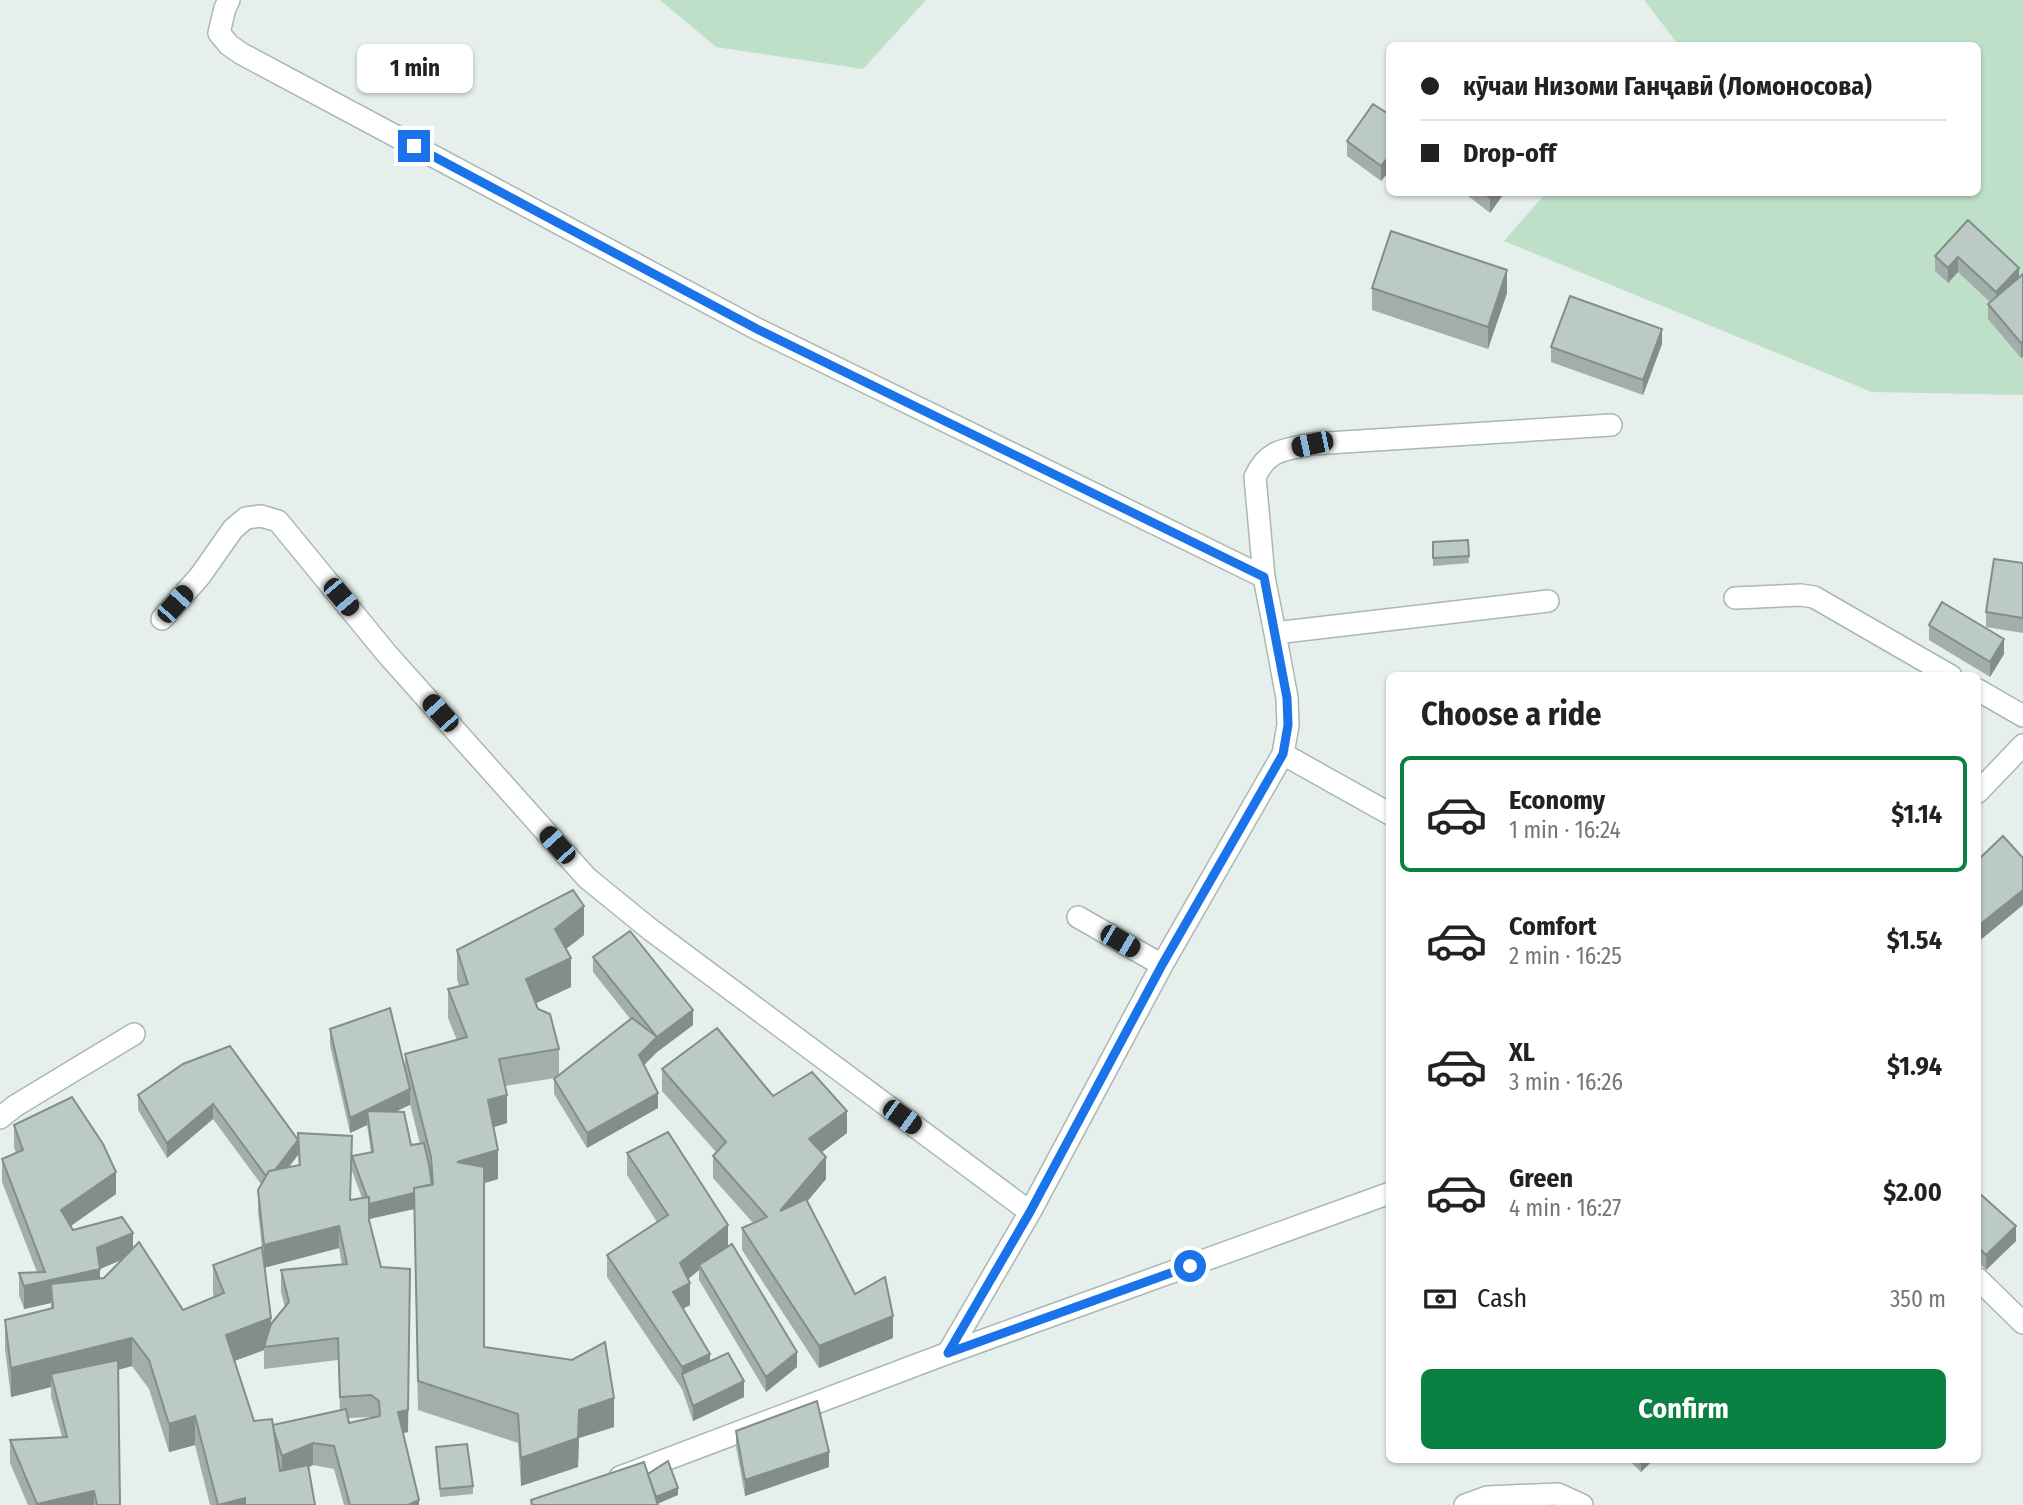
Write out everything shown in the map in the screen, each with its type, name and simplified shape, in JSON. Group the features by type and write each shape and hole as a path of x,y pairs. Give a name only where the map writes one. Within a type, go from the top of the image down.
{"street":[{"path":"229,0 219,24 219,33 229,45 242,54 757,329 1264,577"},
{"path":"948,1353 1030,1212 1162,965 1283,754 1288,725 1287,698 1264,577 1255,477 1261,463 1272,454 1312,444 1611,425"},
{"path":"162,619 200,576 233,529 246,518 261,516 278,521 387,654 587,878 651,930 1030,1212"},
{"path":"1735,598 1801,595 1814,597 1944,672"},
{"path":"1275,634 1548,601"},
{"path":"1981,692 2023,716"},
{"path":"1981,789 2023,746"},
{"path":"1283,754 1386,812"},
{"path":"1078,917 1162,965"},
{"path":"0,1118 15,1105 134,1034"},
{"path":"599,1485 948,1353 1386,1194"},
{"path":"1981,1282 2023,1323"},
{"path":"1465,1505 1487,1497 1558,1494 1582,1505"}],"green space":[{"path":"660,0 926,0 863,69 716,47"},
{"path":"1644,0 2023,0 2023,395 1872,392 1504,241 1543,196 1981,196 1981,42 1676,42"}],"building":[{"path":"1373,104 1386,112 1386,160 1381,166 1347,141"},
{"path":"1968,220 2019,268 1996,292 1958,257 1948,268 1935,256"},
{"path":"1391,231 1507,270 1488,327 1372,288"},
{"path":"2023,274 2023,341 2021,343 1988,304"},
{"path":"1570,296 1662,329 1643,380 1551,347"},
{"path":"1468,540 1469,556 1433,558 1433,542"},
{"path":"1994,559 2023,563 2023,618 1986,612"},
{"path":"1942,602 2004,639 1990,662 1929,625"},
{"path":"2003,836 2023,858 2023,890 1981,924 1981,857"},
{"path":"573,890 584,906 555,929 571,958 526,979 538,1009 550,1014 559,1049 499,1059 507,1095 488,1100 498,1150 457,1162 484,1167 484,1347 572,1360 605,1342 614,1398 579,1410 578,1438 521,1458 518,1414 418,1381 414,1188 433,1184 431,1157 405,1054 467,1037 448,989 468,984 457,950"},
{"path":"630,931 693,1010 657,1037 593,957"},
{"path":"390,1008 410,1089 350,1118 330,1029"},
{"path":"632,1018 657,1037 639,1055 658,1093 587,1133 554,1079"},
{"path":"717,1028 773,1096 812,1072 847,1111 809,1139 826,1157 780,1211 806,1199 855,1294 885,1277 893,1316 819,1346 742,1228 767,1217 713,1156 726,1142 662,1069"},
{"path":"230,1046 298,1140 275,1170 269,1171 266,1176 213,1104 167,1143 138,1095 183,1064"},
{"path":"72,1097 103,1144 116,1172 61,1210 73,1230 122,1217 133,1233 97,1248 100,1269 24,1286 19,1273 45,1272 2,1159 23,1150 14,1125"},
{"path":"367,1111 404,1112 411,1145 424,1143 432,1185 414,1188 414,1193 369,1204 369,1197 352,1156 373,1152"},
{"path":"668,1132 728,1225 680,1263 690,1283 673,1292 710,1354 682,1367 607,1255 668,1215 627,1153"},
{"path":"298,1133 352,1136 350,1200 369,1197 369,1220 381,1267 410,1269 408,1410 398,1412 419,1500 408,1505 350,1505 334,1446 313,1443 282,1456 274,1431 273,1425 346,1409 349,1423 380,1416 379,1401 371,1395 340,1397 338,1338 264,1347 271,1324 289,1302 281,1270 347,1264 339,1226 264,1245 258,1190 269,1171 300,1165"},
{"path":"1981,1195 2016,1226 1986,1255 1981,1250"},
{"path":"139,1242 183,1310 224,1293 213,1265 262,1247 271,1318 226,1335 254,1421 272,1419 280,1471 308,1465 315,1505 245,1505 245,1498 218,1505 195,1416 169,1424 149,1360 132,1338 11,1368 5,1320 53,1308 51,1284 104,1278"},
{"path":"732,1244 797,1352 766,1377 699,1265"},
{"path":"728,1353 744,1381 693,1406 682,1374"},
{"path":"118,1360 120,1505 97,1505 94,1491 37,1504 10,1440 67,1437 51,1374"},
{"path":"817,1401 829,1452 745,1480 736,1431"},
{"path":"467,1444 473,1486 440,1489 436,1447"},
{"path":"668,1461 678,1488 656,1497 648,1474"},
{"path":"644,1462 658,1505 532,1505 531,1500"}],"route":[{"path":"414,146 757,329 1264,577 1287,698 1288,725 1283,754 1162,965 1030,1212 948,1353 1190,1266"}]}
